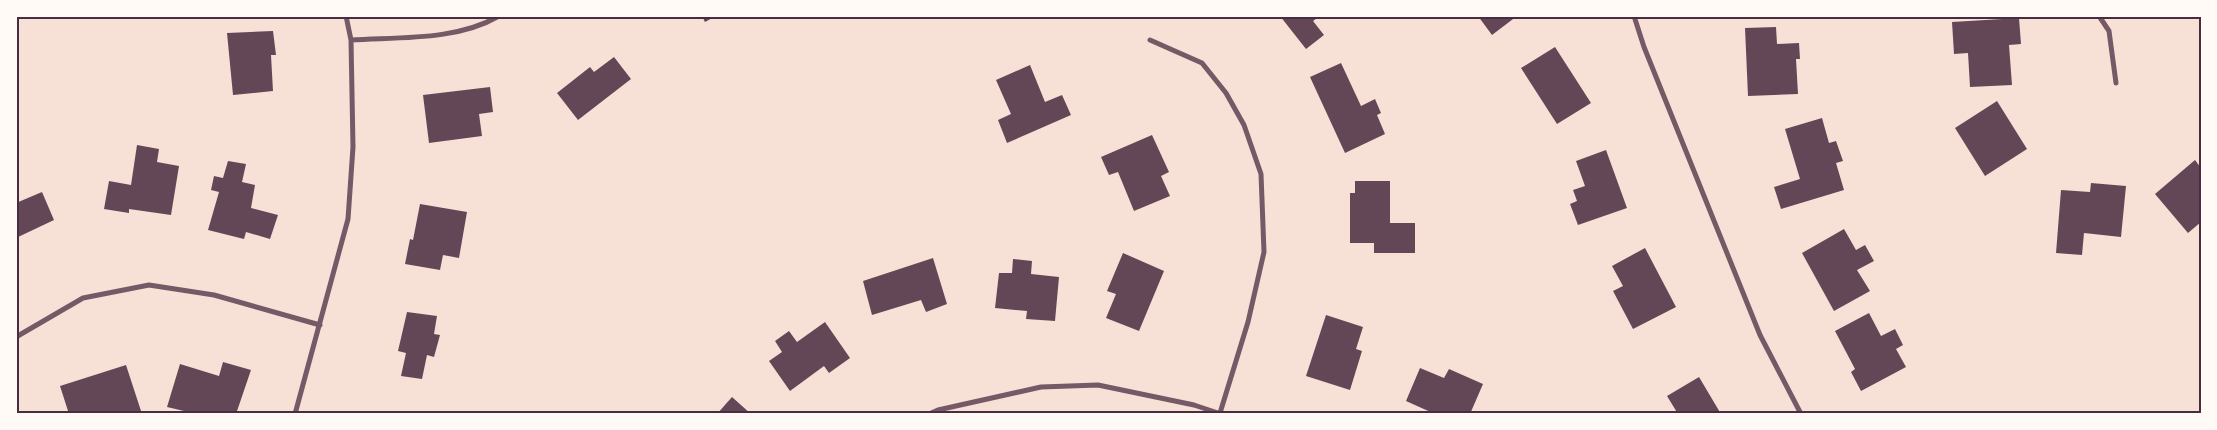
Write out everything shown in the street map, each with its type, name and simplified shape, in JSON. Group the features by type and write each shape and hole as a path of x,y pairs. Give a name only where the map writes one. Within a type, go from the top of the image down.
{"street":[{"path":"295,414 348,219 353,147 351,40 346,16"},
{"path":"351,40 445,34 489,22 499,16"},
{"path":"1634,16 1644,47 1760,335 1801,414"},
{"path":"2099,16 2109,31 2116,83"},
{"path":"928,414 938,410 1041,387 1098,385 1194,405 1220,414 1248,322 1264,252 1262,174 1244,125 1226,93 1202,63 1150,40"},
{"path":"16,337 83,298 149,285 214,295 320,325"}],"building":[{"path":"702,16 716,16 705,22"},
{"path":"1280,16 1320,16 1313,21 1324,35 1306,49"},
{"path":"1478,16 1517,16 1492,35"},
{"path":"2019,18 2021,44 2009,45 2012,85 1970,87 1968,53 1954,54 1952,22"},
{"path":"1776,27 1777,44 1799,43 1800,59 1796,59 1798,94 1748,96 1745,28"},
{"path":"273,31 276,55 271,55 273,91 233,95 227,33"},
{"path":"1555,47 1591,103 1557,124 1521,68"},
{"path":"614,57 631,79 578,120 557,93 590,67 594,72"},
{"path":"1341,63 1361,106 1375,99 1381,113 1377,115 1385,134 1345,153 1310,77"},
{"path":"1030,65 1045,102 1062,95 1071,115 1007,143 998,120 1011,114 996,80"},
{"path":"490,87 493,112 479,114 482,136 429,143 423,95"},
{"path":"1997,101 2027,149 1985,176 1955,128"},
{"path":"1822,118 1829,143 1836,141 1843,161 1836,163 1844,190 1781,209 1774,187 1800,179 1785,129"},
{"path":"1152,135 1169,172 1161,176 1170,196 1134,211 1118,172 1109,175 1101,157"},
{"path":"137,145 159,149 157,162 179,166 171,215 129,209 129,213 104,209 109,181 131,185"},
{"path":"1606,150 1627,208 1578,225 1570,204 1577,201 1573,190 1585,186 1576,161"},
{"path":"2195,160 2201,168 2201,222 2188,233 2155,194"},
{"path":"228,161 246,164 242,182 255,185 251,208 278,215 270,239 246,232 244,239 208,230 219,192 211,190 214,176 223,178"},
{"path":"1355,181 1390,181 1390,223 1415,223 1415,253 1374,253 1374,243 1350,243 1350,193 1355,193"},
{"path":"2091,183 2126,186 2121,237 2084,233 2082,255 2056,253 2061,190 2090,192"},
{"path":"42,192 54,220 16,238 16,203"},
{"path":"420,204 467,212 459,258 443,255 440,270 405,264 410,239 413,240"},
{"path":"1844,229 1856,250 1865,245 1874,261 1857,270 1870,291 1834,311 1802,253"},
{"path":"1645,248 1676,307 1633,329 1613,291 1623,286 1612,266"},
{"path":"1123,253 1164,271 1139,331 1106,318 1116,294 1107,291"},
{"path":"933,258 947,304 926,312 921,300 872,315 863,281"},
{"path":"1013,259 1032,261 1031,274 1059,277 1055,321 1026,319 1027,311 995,308 999,273 1012,273"},
{"path":"407,312 437,316 434,334 440,335 434,357 427,355 422,379 401,376 406,353 398,351"},
{"path":"1869,313 1881,336 1895,329 1903,345 1896,349 1906,367 1861,391 1851,372 1855,369 1835,331"},
{"path":"1326,315 1363,327 1356,349 1362,351 1350,390 1306,376"},
{"path":"825,322 850,358 829,373 824,366 790,391 769,361 782,352 775,341 789,331 797,342"},
{"path":"223,362 251,370 236,414 183,414 184,411 167,407 180,364 219,376"},
{"path":"126,365 142,414 69,414 60,386"},
{"path":"1420,368 1444,378 1449,369 1483,384 1470,414 1435,414 1406,401"},
{"path":"1699,377 1721,414 1678,414 1667,396"},
{"path":"732,397 751,414 717,414"}]}
